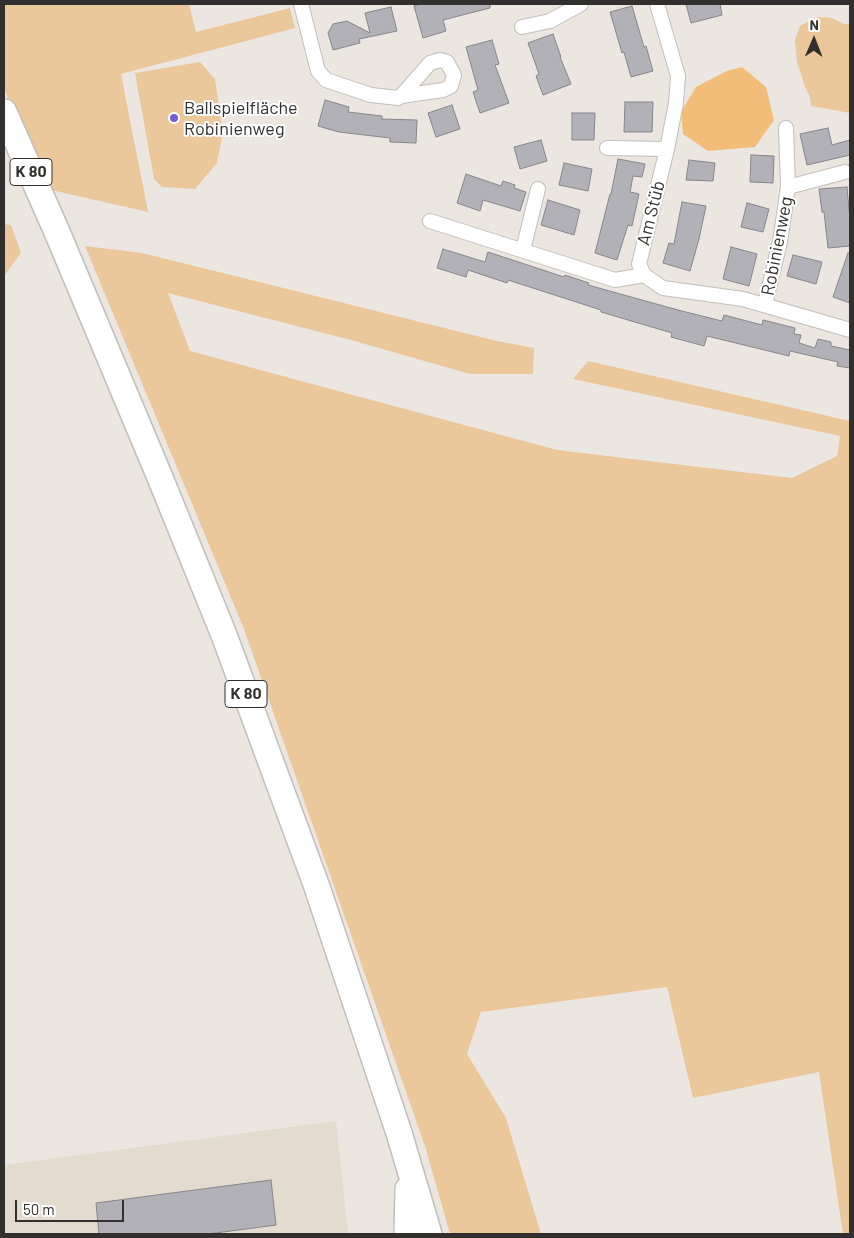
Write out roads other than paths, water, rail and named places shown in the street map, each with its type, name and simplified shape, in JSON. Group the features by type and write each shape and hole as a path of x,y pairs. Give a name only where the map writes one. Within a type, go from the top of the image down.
{"highway":[{"name":"K 80","path":"4,112 65,250 224,635 317,887 369,1041 429,1234"},
{"path":"407,1234 409,1167"}],"street":[{"path":"301,4 318,71 326,80 371,95 398,98 401,96"},
{"path":"522,28 550,21 581,4"},
{"name":"Am Stüb","path":"644,275 639,264 667,149 676,103 678,76 657,4"},
{"name":"Robinienweg","path":"765,304 780,242 788,187 786,128"},
{"path":"607,148 667,149"},
{"name":"Robinienweg","path":"788,187 845,172"},
{"path":"523,250 538,189"},
{"path":"430,221 615,280 644,275"},
{"name":"Robinienweg","path":"644,275 663,288 743,299 850,330"}],"place":[{"name":"Ballspielfläche Robinienweg","path":"174,118"}]}
